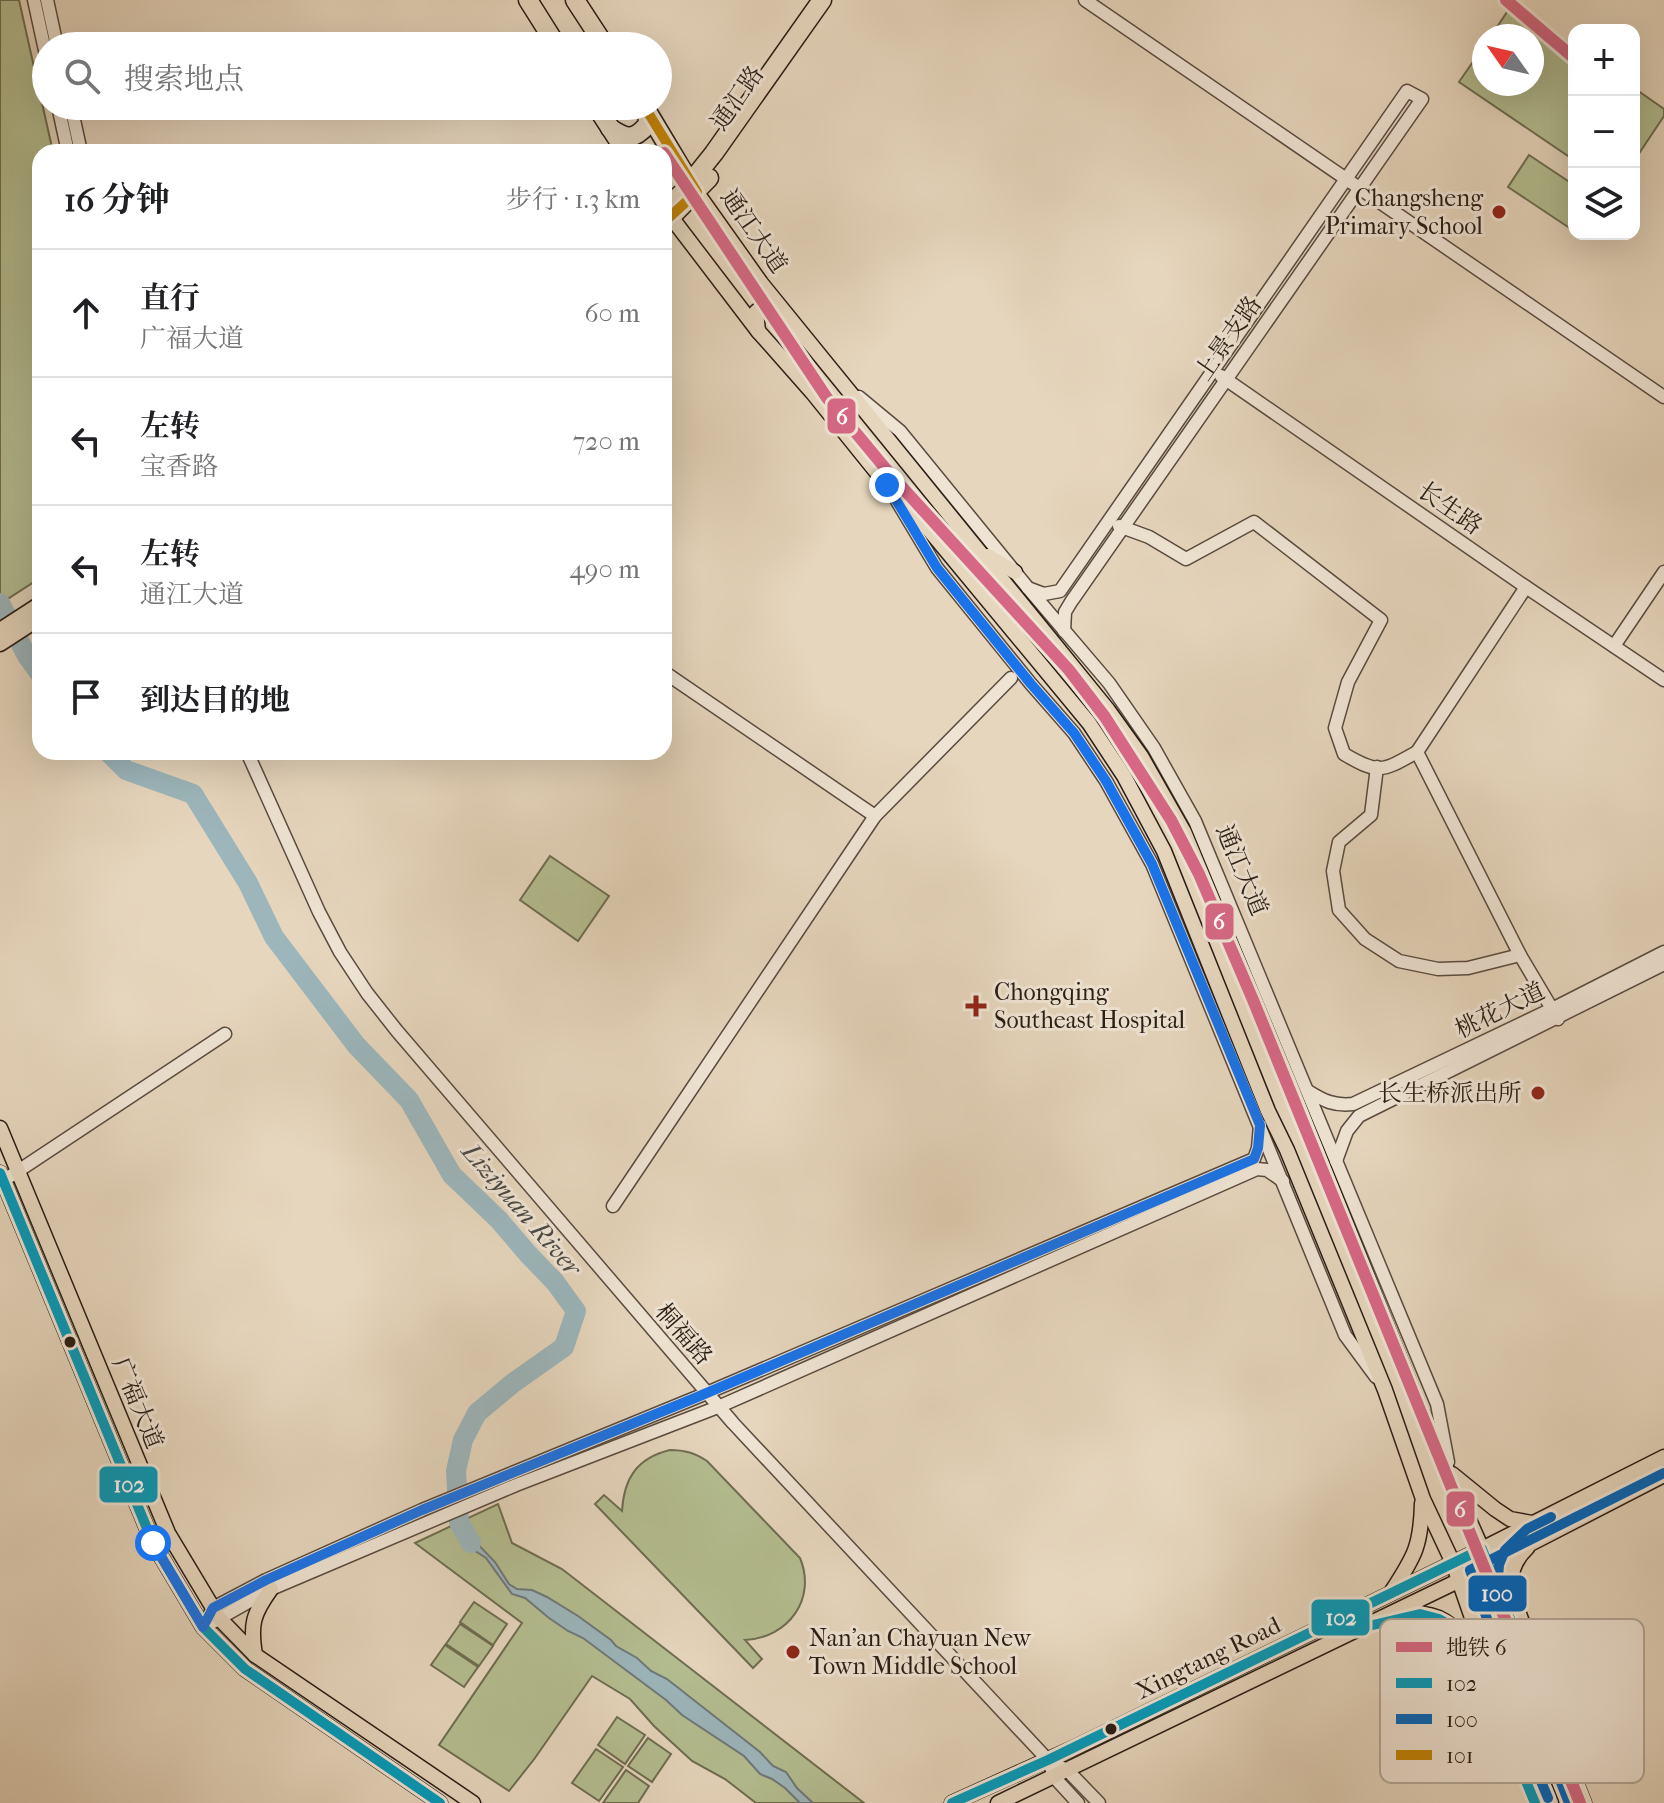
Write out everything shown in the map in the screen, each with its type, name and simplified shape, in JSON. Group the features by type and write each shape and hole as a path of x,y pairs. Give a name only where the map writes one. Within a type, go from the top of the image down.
{"highway":[{"path":"528,0 548,32"},
{"path":"575,0 596,32"},
{"name":"通汇路","path":"694,187 714,153 822,0"},
{"name":"通汇路","path":"672,208 694,187 710,177 835,0"},
{"path":"605,120 621,144"},
{"path":"610,128 622,136 632,137 641,132 648,120"},
{"name":"通江大道","path":"653,120 668,144"},
{"name":"通江大道","path":"672,151 694,187"}],"main road":[{"name":"通江大道","path":"694,187 761,283 1041,626 1141,756 1184,832 1296,1098 1419,1407 1510,1619"},
{"path":"672,222 758,331 887,485 926,526 1089,723 1124,776 1164,851 1268,1111 1287,1150 1385,1390 1423,1499 1453,1563 1473,1619"},
{"path":"758,331 756,312 766,304 781,308"},
{"path":"977,550 1015,572"},
{"path":"0,630 32,609"},
{"path":"0,644 32,623"},
{"name":"广福大道","path":"0,1128 168,1533 216,1613 255,1655 473,1803"},
{"name":"广福大道","path":"2,1177 153,1543 203,1627 245,1669 440,1803"},
{"name":"Xingtang Road","path":"952,1803 1048,1760 1664,1457"},
{"path":"1450,1473 1510,1519 1532,1523"},
{"name":"Xingtang Road","path":"998,1803 1460,1580 1664,1475"},
{"path":"1390,1593 1416,1551 1423,1499"},
{"path":"1520,1619 1511,1590 1513,1568 1517,1558 1536,1540"},
{"path":"255,1655 253,1620 271,1589"},
{"path":"1393,1619 1411,1615 1429,1615 1438,1619"},
{"path":"1367,1625 1380,1622"},
{"path":"1543,1783 1551,1803"},
{"name":"通江大道","path":"1576,1783 1584,1803"}],"street":[{"path":"34,0 41,32"},
{"path":"47,0 54,32"},
{"path":"1085,0 1664,397"},
{"name":"上景支路","path":"1028,588 1044,594 1060,591 1407,91 1422,99 1071,602 1065,612 1064,631"},
{"path":"61,120 66,144"},
{"path":"74,120 79,144"},
{"name":"长生路","path":"1213,370 1664,680"},
{"name":"通江大道","path":"836,377 900,431 1109,683 1154,748 1195,821 1437,1404 1450,1473"},
{"path":"887,485 937,568 1074,733 1106,781 1152,864 1345,1335 1385,1390"},
{"path":"1108,521 1149,537 1186,559 1254,522 1381,620 1348,682 1335,728 1344,754 1366,767 1389,768 1417,752 1526,587"},
{"path":"1614,646 1664,572"},
{"path":"1003,650 1011,678"},
{"path":"672,677 875,816"},
{"path":"1011,678 1031,684"},
{"path":"613,1206 875,816 1011,678"},
{"path":"1417,752 1520,955 1555,1014"},
{"name":"桐福路","path":"250,760 340,952 397,1031 718,1407 1048,1760 1068,1771 1099,1803"},
{"path":"1377,767 1371,815 1339,842 1333,871 1339,910 1365,939 1399,961 1438,969 1468,968 1520,955"},
{"name":"桃花大道","path":"1555,1014 1664,952"},
{"name":"桃花大道","path":"1356,1110 1664,964"},
{"path":"2,1177 19,1171 225,1034"},
{"path":"1308,1091 1328,1103 1356,1110 1336,1161"},
{"path":"1256,1164 1260,1125"},
{"path":"1256,1164 1283,1181"},
{"path":"216,1613 428,1523 514,1479 707,1393 1256,1164"},
{"path":"203,1627 216,1613 266,1580 422,1510 718,1407 1256,1164"},
{"name":"桐福路","path":"1048,1760 1054,1777 1078,1803"},
{"path":"1527,1783 1535,1803"},
{"name":"通江大道","path":"1581,1783 1592,1803"}],"green space":[{"path":"0,0 19,0 32,58 32,120 46,120 51,144 32,144 32,583 0,604"},
{"path":"1511,6 1538,24 1499,24"},
{"path":"1544,28 1568,44 1568,156 1480,96 1544,96"},
{"path":"1472,63 1472,91 1459,82"},
{"path":"1640,92 1664,109 1664,116 1640,152"},
{"path":"1529,155 1568,181 1568,227 1508,187"},
{"path":"550,856 609,896 578,941 520,900"},
{"path":"670,1450 690,1452 707,1461 800,1558 805,1588 795,1614 774,1632 745,1640 762,1659 753,1668 595,1504 604,1495 622,1511 629,1479 634,1471 649,1458"},
{"path":"498,1504 512,1543 562,1569 864,1803 756,1803 725,1779 692,1761 630,1699 592,1676 509,1791 439,1745 522,1623 415,1543"},
{"path":"474,1602 507,1624 493,1645 460,1622"},
{"path":"460,1624 493,1646 479,1666 446,1644"},
{"path":"445,1645 478,1667 464,1687 431,1665"},
{"path":"617,1717 645,1735 625,1764 598,1745"},
{"path":"648,1738 671,1754 652,1782 628,1766"},
{"path":"596,1749 623,1767 599,1801 572,1783"},
{"path":"626,1770 649,1786 638,1803 603,1803"}],"water":[{"path":"467,1519 471,1537 495,1562 509,1584 547,1597 578,1616 651,1671 667,1679 760,1752 773,1766 786,1772 813,1803 800,1803 785,1788 760,1774 744,1756 682,1715 583,1638 549,1618 525,1598 512,1594 486,1558 469,1547 455,1524"}],"waterway":[{"name":"Liziyuan River","path":"0,603 32,663"},
{"name":"Liziyuan River","path":"116,760 126,770 193,794 248,883 274,937 356,1045 409,1100 452,1175 499,1220 555,1282 576,1311 564,1347 477,1413 463,1440 456,1471 459,1522 471,1543"}],"metro line":[{"name":"6","path":"1506,0 1568,53"},
{"name":"6","path":"672,165 827,398 890,474 1069,670 1105,717 1171,820 1199,874 1253,1000 1505,1619"},
{"name":"6","path":"1572,1783 1580,1803"}],"transit line":[{"name":"101","path":"653,120 667,144"},
{"name":"101","path":"672,151 697,192 672,215"},
{"name":"102","path":"0,1173 153,1543 203,1627 245,1669 440,1803"},
{"name":"100","path":"1487,1619 1470,1570 1664,1473"},
{"name":"100","path":"1506,1619 1497,1592 1499,1565 1505,1550 1527,1529 1551,1517"},
{"name":"102","path":"952,1803 1048,1760 1482,1549 1510,1619"},
{"name":"102","path":"1399,1619 1420,1614 1439,1619"},
{"name":"102","path":"1360,1628 1380,1623"},
{"name":"102","path":"1527,1783 1535,1803"},
{"name":"100","path":"1542,1783 1548,1798"},
{"name":"100","path":"1561,1783 1569,1803"},
{"name":"102","path":"1576,1783 1584,1803"}],"place":[{"name":"Changsheng Primary School","path":"1499,212"},
{"name":"Chongqing Southeast Hospital","path":"976,1006"},
{"name":"长生桥派出所","path":"1538,1093"},
{"name":"Nan'an Chayuan New Town Middle School","path":"793,1652"}],"route":[{"path":"153,1543 203,1627 213,1608 266,1580 422,1510 695,1398 1254,1159 1260,1125 1152,864 1106,781 1074,733 937,568 887,485"}]}
